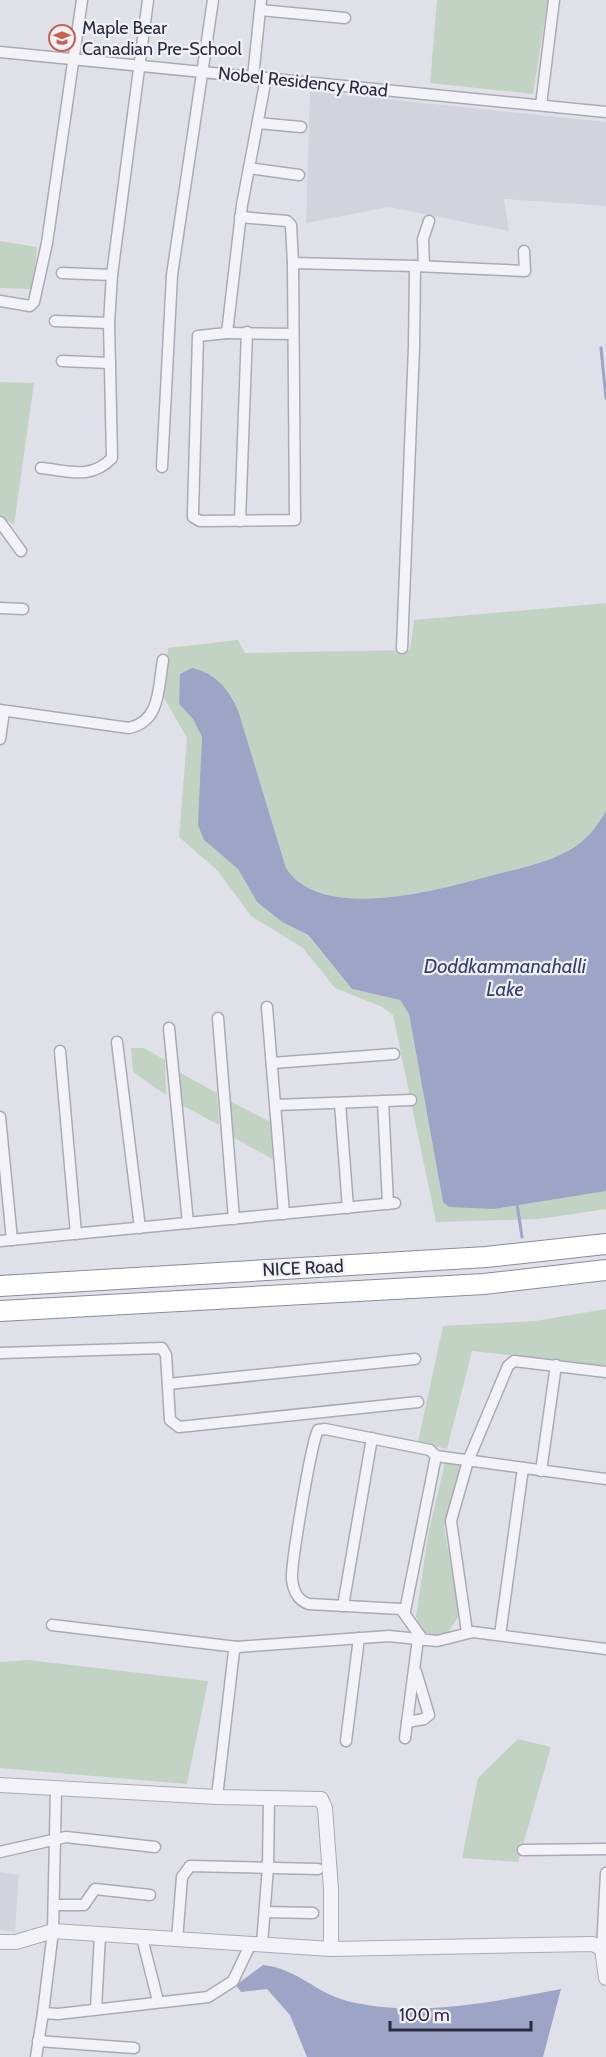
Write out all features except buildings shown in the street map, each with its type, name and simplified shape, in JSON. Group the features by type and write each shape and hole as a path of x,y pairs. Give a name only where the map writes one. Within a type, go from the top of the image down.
{"highway":[{"name":"NICE Road","path":"0,1286 486,1257 606,1244"},
{"name":"NICE Road","path":"0,1311 462,1285 541,1279 606,1270"}],"street":[{"path":"0,301 30,306 34,302 47,243 82,0"},
{"path":"41,468 83,473 100,470 112,458 109,323 112,275 148,0"},
{"path":"162,467 168,307 213,0"},
{"path":"541,105 554,0"},
{"path":"252,77 260,5 345,18"},
{"name":"Nobel Residency Road","path":"0,52 606,112"},
{"path":"227,333 240,217 266,78"},
{"path":"258,123 301,127"},
{"path":"249,168 299,175"},
{"path":"240,217 287,221 291,225 294,334 297,516 291,522 200,521 194,517 193,512 198,336 247,332 294,334"},
{"path":"402,648 419,266 423,239 429,221"},
{"path":"292,263 525,271 524,251"},
{"path":"62,273 112,275"},
{"path":"55,321 109,323"},
{"path":"240,521 247,332"},
{"path":"62,361 110,363"},
{"path":"0,522 21,551"},
{"path":"0,608 23,609"},
{"path":"0,738 2,711 129,728 147,722 154,711 163,660"},
{"path":"267,1007 284,1214"},
{"path":"218,1018 234,1219"},
{"path":"169,1028 188,1223"},
{"path":"117,1042 140,1228"},
{"path":"60,1051 76,1234"},
{"path":"272,1064 394,1054"},
{"path":"276,1105 411,1100"},
{"path":"0,1241 392,1204 383,1101"},
{"path":"340,1103 348,1208"},
{"path":"0,1117 12,1240"},
{"path":"0,1353 162,1348 166,1355 170,1420 179,1427 418,1402"},
{"path":"168,1384 415,1359"},
{"path":"467,1632 451,1521 468,1461 508,1366 514,1361 606,1372"},
{"path":"542,1471 556,1365"},
{"path":"405,1611 396,1608 304,1603 295,1591 292,1581 312,1456 316,1434 321,1429 430,1450 436,1456 606,1479 606,1474"},
{"path":"343,1605 372,1438"},
{"path":"405,1738 420,1640 405,1611 436,1456"},
{"path":"500,1635 523,1468"},
{"path":"51,1625 237,1647 389,1635 420,1640 443,1640 467,1632 606,1649"},
{"path":"346,1741 359,1638"},
{"path":"217,1797 234,1652 237,1647"},
{"path":"407,1722 424,1719 429,1715 414,1668"},
{"path":"0,1785 217,1797 316,1798 324,1803 331,1889 331,1949"},
{"path":"36,2057 53,1931 56,1789"},
{"path":"43,2013 208,1997 233,1981 256,1944 265,1912 269,1799"},
{"path":"0,1852 12,1851 66,1836 155,1847"},
{"path":"523,1850 606,1849"},
{"path":"177,1940 182,1877 186,1869 195,1865 318,1869"},
{"path":"606,1873 602,1949 606,1978"},
{"path":"54,1905 84,1905 93,1891 99,1889 150,1895"},
{"path":"265,1912 313,1913"},
{"path":"0,1942 16,1942 53,1931 331,1949 593,1944 602,1949"},
{"path":"96,2009 100,1935"},
{"path":"142,1938 158,2001"},
{"path":"38,2041 134,2048"}],"shaded area":[{"path":"310,91 606,122 606,206 504,199 509,231 389,207 306,223"},
{"path":"0,1872 19,1875 15,1932 0,1930"}],"green space":[{"path":"437,0 548,0 533,94 430,83"},
{"path":"0,241 37,247 33,289 0,288"},
{"path":"0,382 34,383 14,525 0,516"},
{"path":"606,603 606,811 585,839 567,852 526,867 445,888 384,898 354,899 326,895 303,885 286,868 238,710 179,704 193,719 202,737 204,840 238,869 257,902 282,922 307,935 352,989 400,1000 409,1014 443,1202 494,1209 606,1191 606,1209 539,1219 436,1222 393,1015 382,1007 335,988 303,948 251,916 218,871 179,837 187,738 164,698 168,648 238,640 245,653 410,650 414,620"},
{"path":"131,1048 144,1048 165,1060 166,1095 133,1072"},
{"path":"177,1071 217,1093 219,1125 180,1104"},
{"path":"228,1100 272,1123 274,1160 231,1136"},
{"path":"606,1309 606,1366 472,1351 447,1449 418,1442 443,1326 535,1321"},
{"path":"445,1462 462,1465 444,1527 460,1614 447,1634 438,1637 424,1632 416,1617 428,1535"},
{"path":"28,1660 208,1681 187,1784 0,1768 0,1662"},
{"path":"518,1739 551,1747 518,1862 462,1858 478,1778"}],"water":[{"name":"Doddkammanahalli Lake","path":"192,668 208,674 220,683 238,710 286,868 303,885 325,894 352,898 382,898 412,894 534,864 556,857 576,846 593,830 606,811 606,1191 494,1209 449,1207 443,1202 409,1014 400,1000 352,989 308,935 282,922 257,902 238,869 204,840 198,825 202,737 193,719 179,704 180,674"},
{"path":"263,1965 287,1971 336,1997 373,2006 427,2008 454,2006 561,1989 543,2057 307,2057 290,2015 267,1989 241,1992 236,1985"}],"waterway":[{"path":"601,348 606,398"},
{"path":"517,1204 522,1237"}],"place":[{"name":"Maple Bear Canadian Pre-School","path":"62,38"}]}
